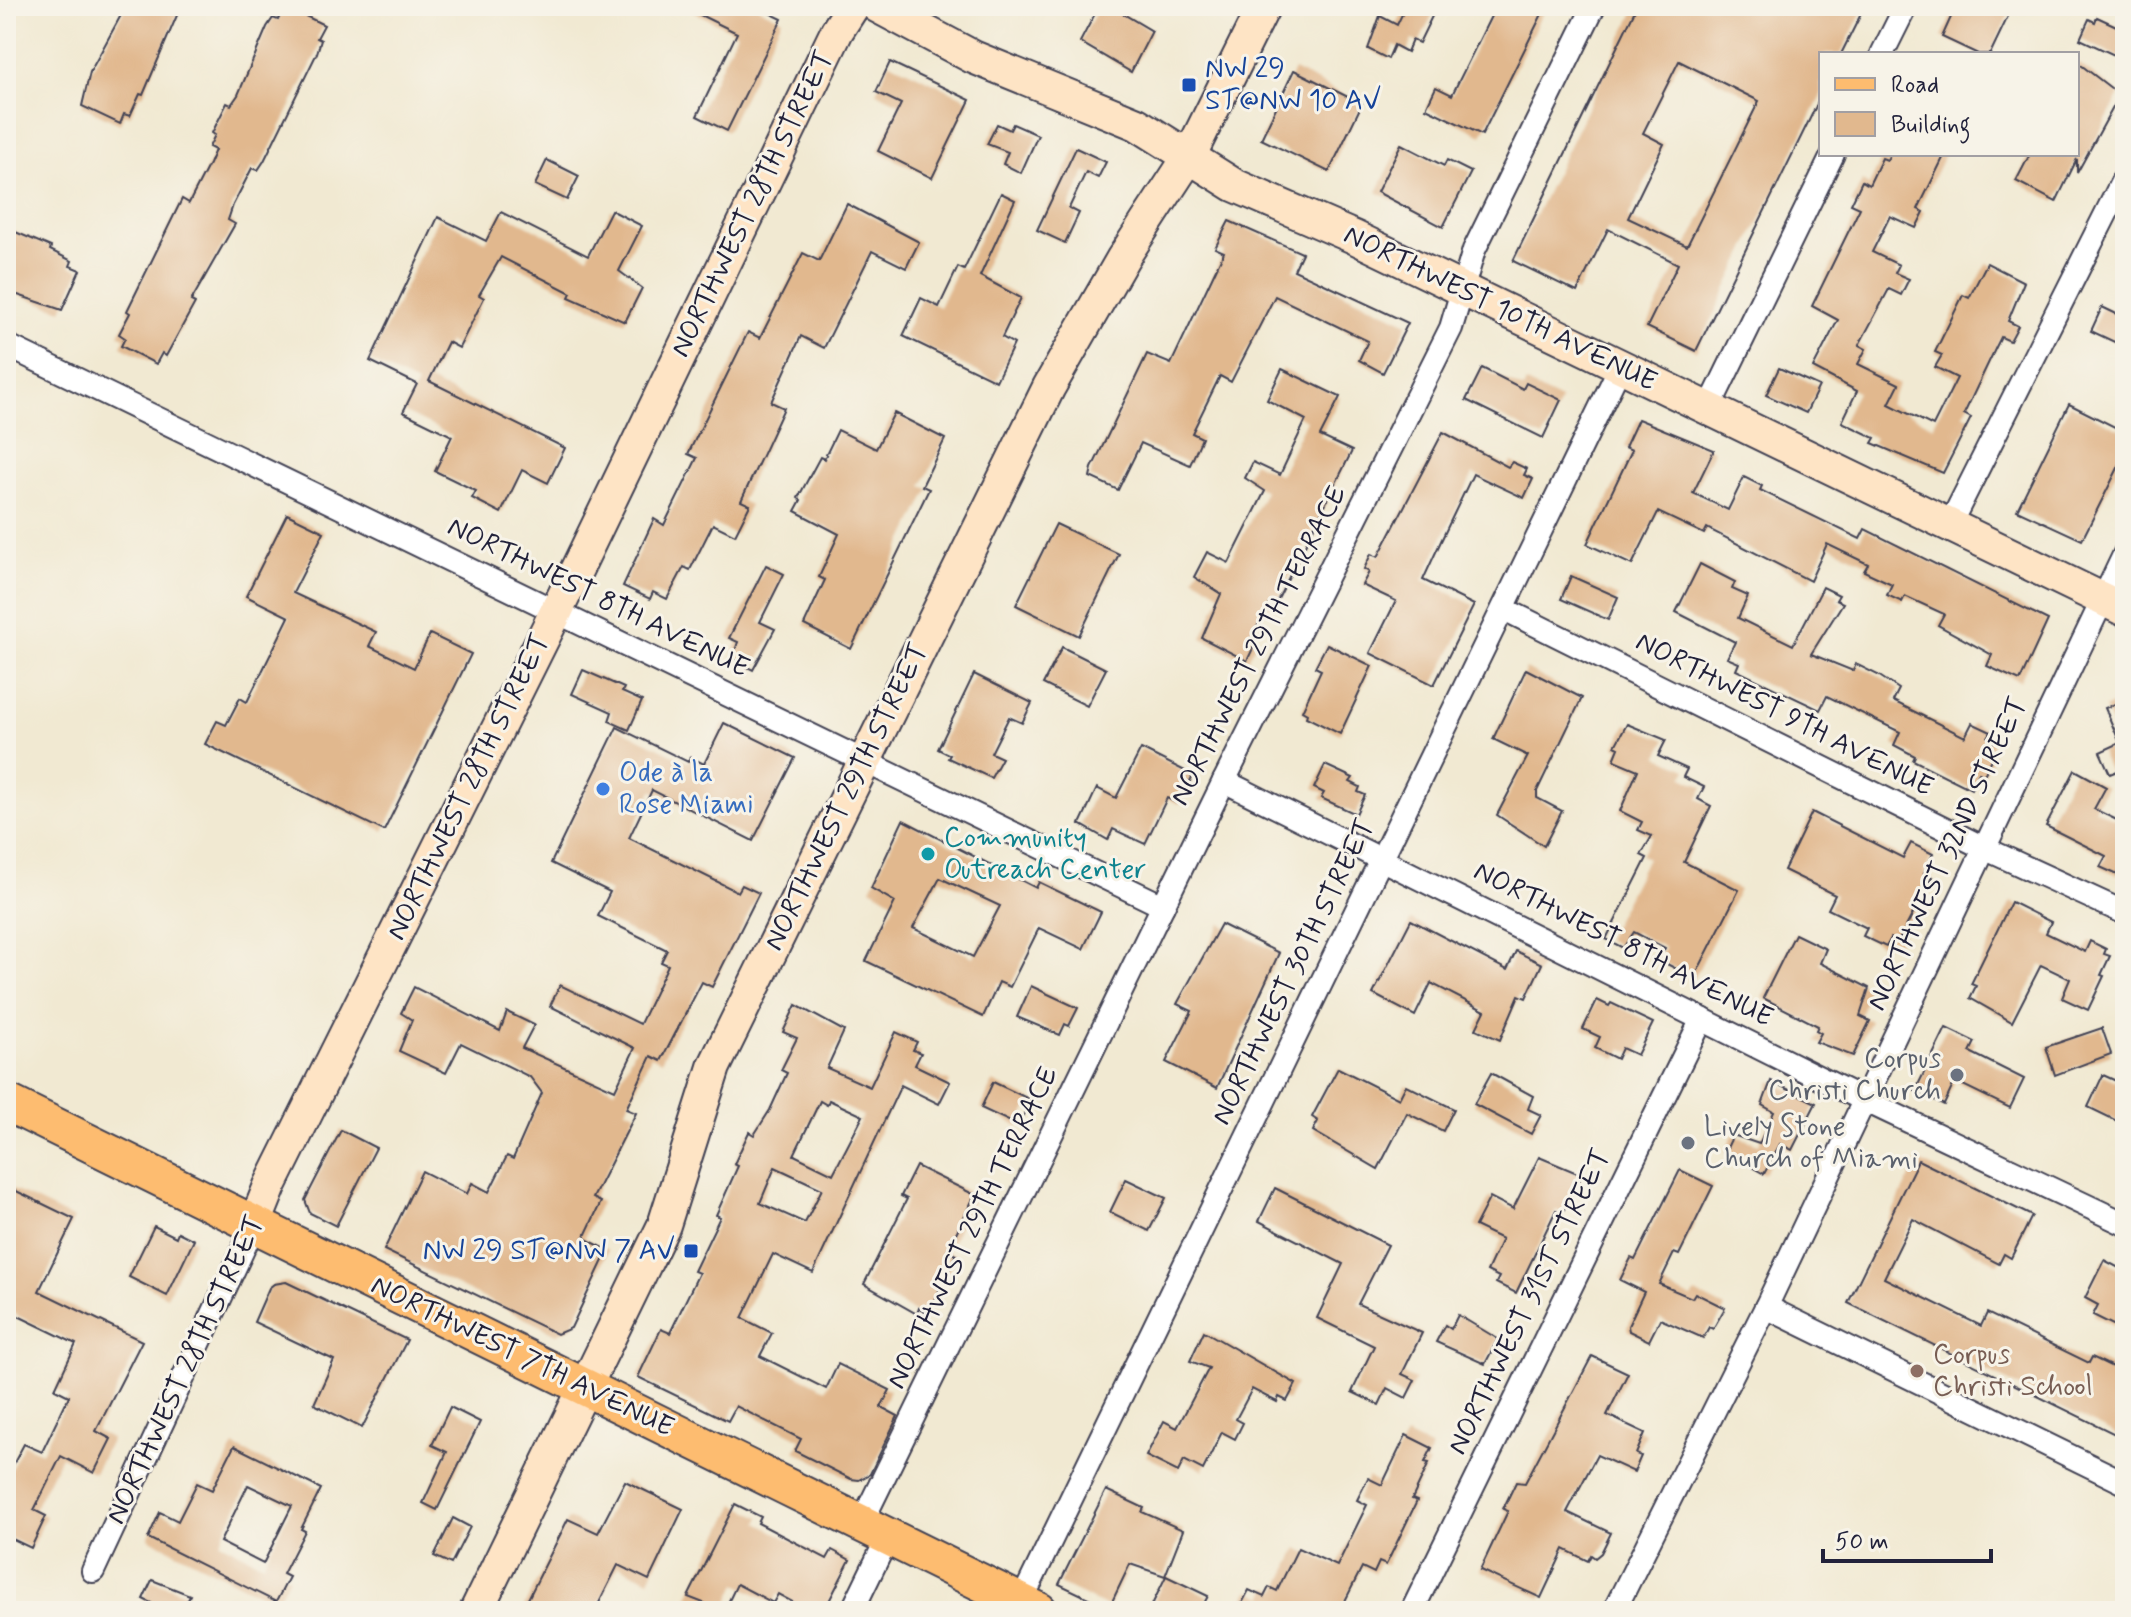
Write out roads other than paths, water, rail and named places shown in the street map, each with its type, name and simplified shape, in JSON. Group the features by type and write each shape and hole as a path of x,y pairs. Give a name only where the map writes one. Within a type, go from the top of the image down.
{"main road":[{"name":"NORTHWEST 7TH AVENUE","path":"6,1102 1030,1607"}],"street":[{"name":"NORTHWEST 28TH STREET","path":"93,1571 277,1172 557,610 837,31 853,6"},
{"name":"NORTHWEST 10TH AVENUE","path":"877,6 973,57 1137,124 1234,185 1354,237 2113,604"},
{"name":"NORTHWEST 29TH STREET","path":"476,1611 664,1225 714,1067 1076,337 1189,157 1264,6"},
{"name":"NORTHWEST 29TH TERRACE","path":"875,1531 1163,906 1451,328 1474,250 1594,6"},
{"path":"1883,52 1906,6"},
{"path":"1708,410 1832,156"},
{"path":"1949,526 2125,176"},
{"name":"NORTHWEST 8TH AVENUE","path":"6,345 1163,906"},
{"name":"NORTHWEST 30TH STREET","path":"1030,1607 1383,858 1620,367"},
{"name":"NORTHWEST 32ND STREET","path":"1614,1611 1766,1307 1986,849 2113,604 2125,553"},
{"name":"NORTHWEST 9TH AVENUE","path":"1504,609 1986,849 2125,913"},
{"name":"NORTHWEST 8TH AVENUE","path":"1224,781 1864,1100 2125,1224"},
{"name":"NORTHWEST 31ST STREET","path":"1412,1611 1702,1019"},
{"path":"1766,1307 2125,1483"},
{"path":"852,1611 875,1531"}],"place":[{"name":"NW 29 ST@NW 10 AV","path":"1189,85"},
{"name":"Ode à la Rose Miami","path":"603,789"},
{"name":"Community Outreach Center","path":"928,854"},
{"name":"Corpus Christi Church","path":"1957,1075"},
{"name":"Lively Stone Church of Miami","path":"1688,1143"},
{"name":"NW 29 ST@NW 7 AV","path":"691,1251"},
{"name":"Corpus Christi School","path":"1917,1371"}]}
